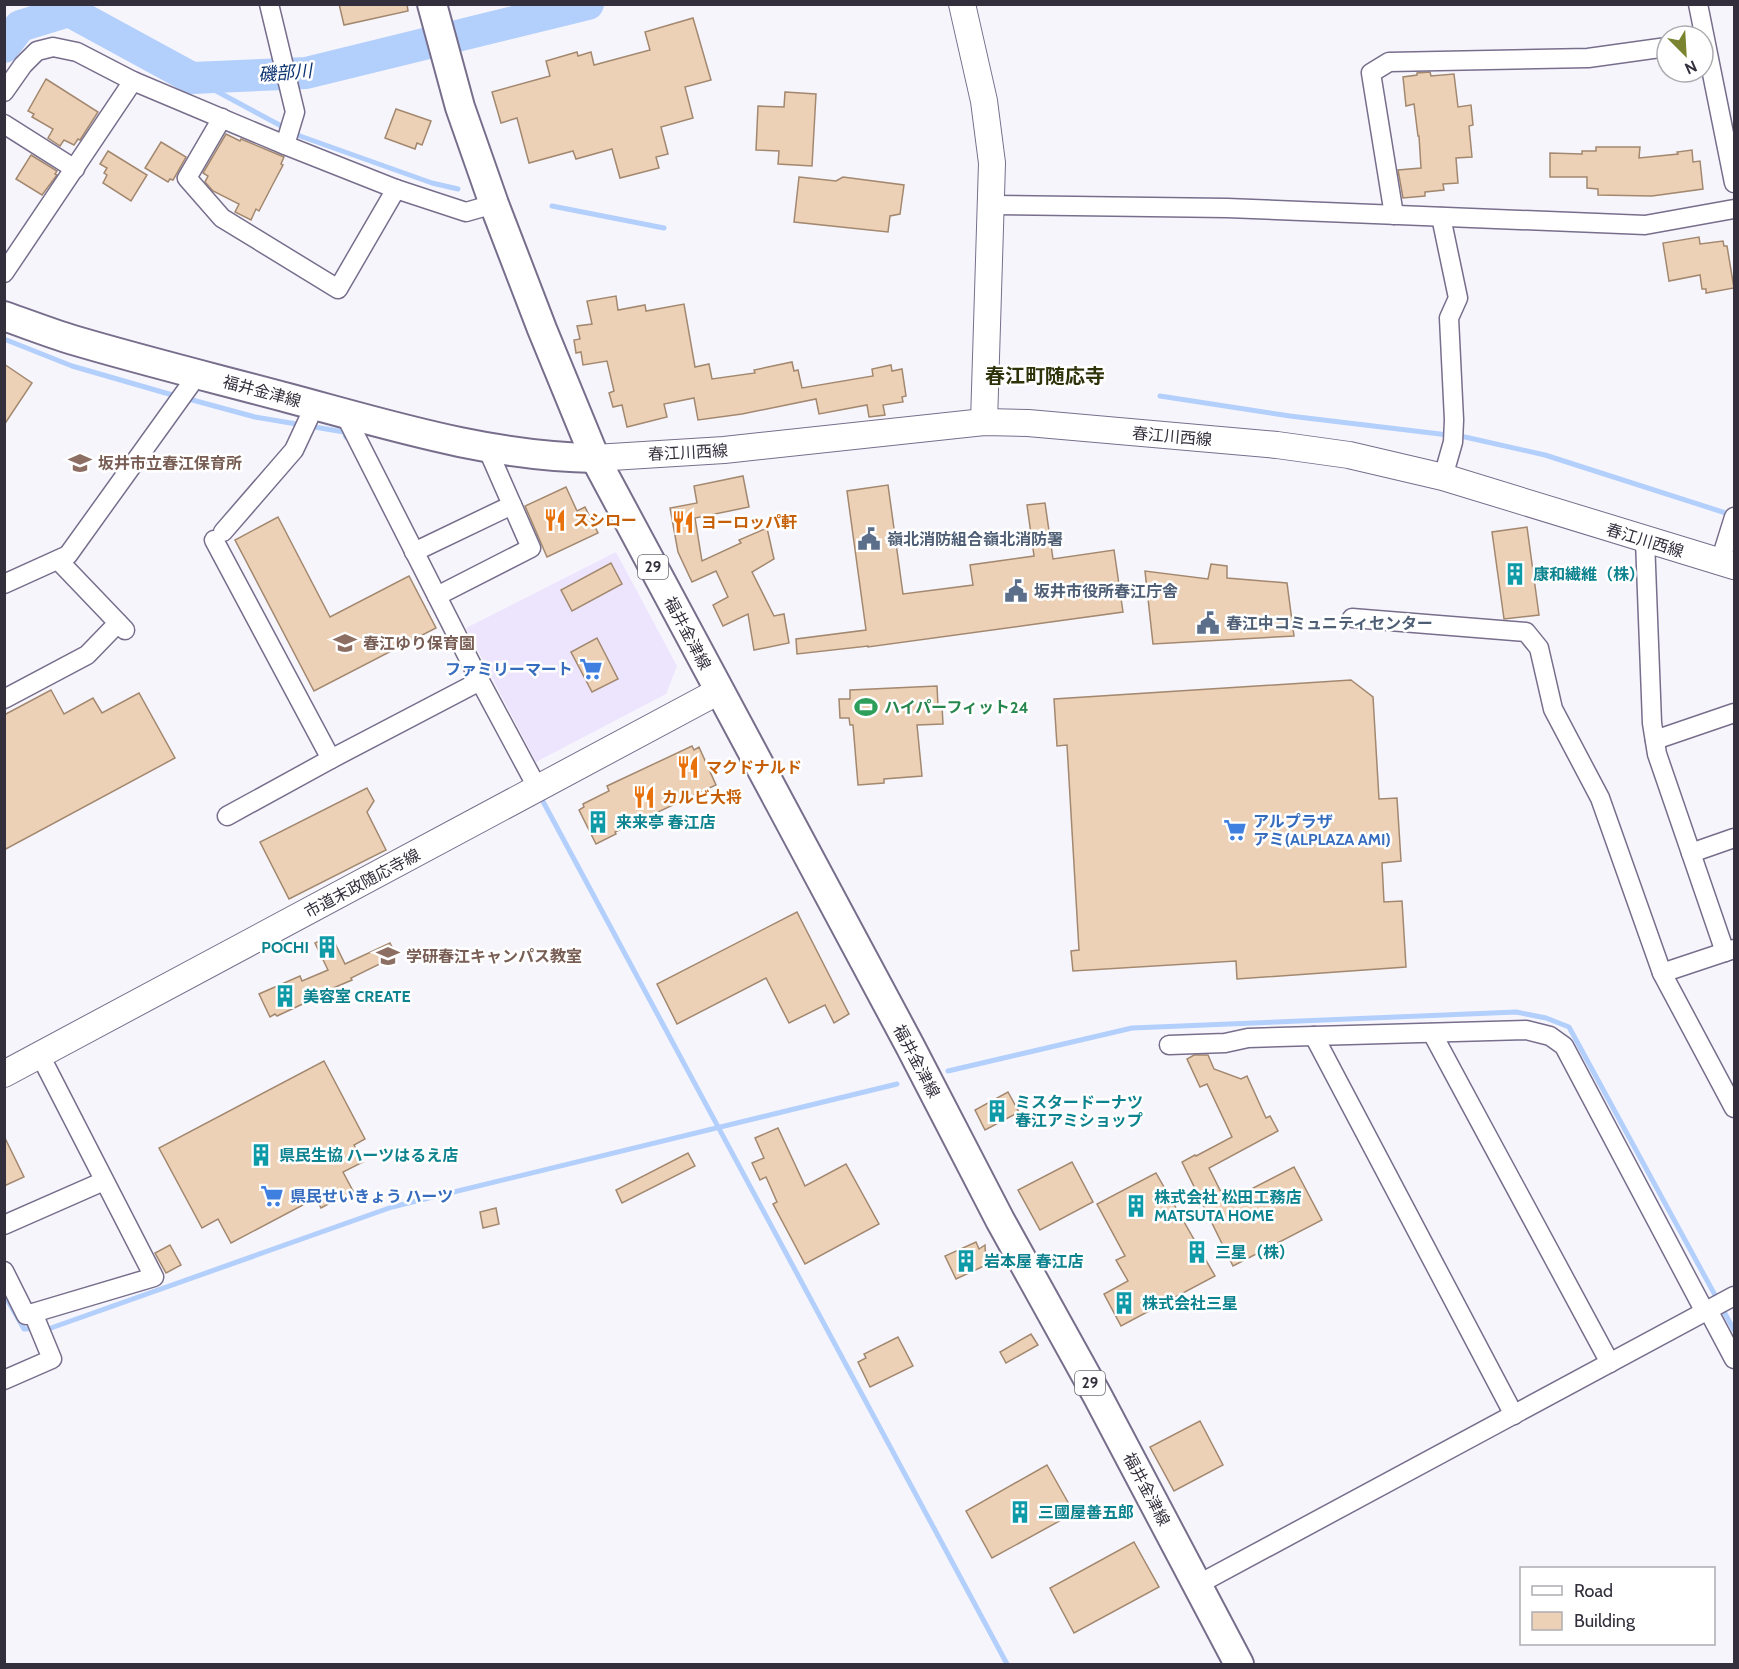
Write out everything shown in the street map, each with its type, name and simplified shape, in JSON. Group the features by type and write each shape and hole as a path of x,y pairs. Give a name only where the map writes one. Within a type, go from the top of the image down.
{"main road":[{"name":"福井金津線","path":"434,12 460,107 494,204 595,458 1000,1220 1097,1395 1239,1665"},
{"name":"福井金津線","path":"4,316 73,340 344,413 487,448 548,456 595,458"}],"street":[{"path":"269,4 295,112 285,145"},
{"path":"962,4 984,101 992,164 984,422"},
{"path":"1698,4 1701,24"},
{"path":"4,92 23,65 38,51 53,47 77,52 133,81 396,189 466,212 494,204"},
{"path":"1394,215 1371,73 1389,62 1588,58 1655,49"},
{"path":"4,273 133,81"},
{"path":"1713,84 1734,183"},
{"path":"222,118 187,178 222,218 338,290 396,189"},
{"path":"4,124 75,169"},
{"path":"990,206 1227,208 1646,225 1734,209"},
{"path":"1441,217 1458,298 1449,318 1454,420 1453,442 1443,477"},
{"path":"4,584 68,555 198,374"},
{"path":"315,405 294,450 218,536 331,759"},
{"path":"344,413 480,681 538,789"},
{"name":"春江川西線","path":"595,458 724,450 984,422 1028,423 1277,445 1349,455 1443,477 1727,564"},
{"path":"437,596 531,548 487,448"},
{"path":"414,552 512,505"},
{"path":"1727,564 1732,525"},
{"path":"1645,540 1652,723 1657,754 1691,853 1730,951 1662,973"},
{"path":"4,699 87,655 121,627 58,560"},
{"path":"1352,618 1526,632 1539,648 1553,710 1600,798 1662,973 1734,1108"},
{"path":"227,816 480,681"},
{"name":"市道末政随応寺線","path":"4,1074 719,691"},
{"path":"1655,740 1734,713"},
{"path":"1691,853 1734,838"},
{"path":"1169,1045 1225,1043 1248,1038 1526,1030 1550,1036 1564,1046 1734,1359"},
{"path":"1432,1033 1610,1363"},
{"path":"1314,1036 1514,1415"},
{"path":"4,1271 26,1315 154,1277 40,1055"},
{"path":"4,1225 104,1181"},
{"path":"1197,1585 1734,1296"},
{"path":"4,1380 52,1359 33,1313"}],"shaded area":[{"path":"616,552 677,666 666,694 536,762 466,628"}],"building":[{"path":"339,4 407,4 408,11 344,25"},
{"path":"693,18 711,80 685,87 693,118 661,127 668,154 656,157 659,168 620,178 612,149 576,159 573,151 529,163 517,118 501,123 492,92 550,76 546,61 577,52 578,56 591,52 594,65 650,50 645,32"},
{"path":"1430,72 1431,76 1454,74 1458,107 1471,105 1473,125 1469,126 1472,157 1456,158 1458,183 1443,184 1444,190 1425,192 1425,196 1403,198 1398,170 1421,168 1414,104 1406,106 1403,77"},
{"path":"46,79 98,112 80,140 78,139 74,145 64,140 60,146 48,138 53,129 32,117 34,114 28,111"},
{"path":"785,92 816,94 812,166 778,164 779,151 756,150 758,106 784,107"},
{"path":"396,109 431,121 422,145 417,143 415,149 385,138"},
{"path":"226,134 284,157 281,164 283,165 259,211 256,209 251,220 235,212 239,204 213,191 205,182 208,176 203,173"},
{"path":"161,142 186,157 173,180 170,179 168,182 145,168"},
{"path":"1596,147 1640,147 1639,158 1678,154 1677,152 1692,150 1693,162 1700,161 1703,189 1652,196 1598,195 1598,189 1587,188 1587,177 1550,177 1550,153 1582,154 1582,151 1596,151"},
{"path":"108,151 147,175 131,201 103,183 107,175 104,173 107,168 100,164"},
{"path":"31,155 57,171 55,174 57,175 42,195 16,179"},
{"path":"799,177 836,181 843,177 904,185 900,214 890,216 888,232 794,222"},
{"path":"1699,237 1700,244 1723,241 1724,246 1727,246 1734,288 1706,293 1706,289 1702,289 1700,275 1669,281 1663,243"},
{"path":"616,296 618,310 645,305 646,311 684,304 695,367 709,364 712,379 755,373 754,370 792,362 794,371 798,370 802,388 873,376 872,369 891,365 892,371 902,369 906,396 902,397 903,402 883,405 885,415 869,417 867,405 819,414 816,399 742,414 698,420 694,398 664,404 667,417 627,427 622,405 613,407 609,393 614,391 607,361 583,365 581,352 576,353 574,340 580,339 577,326 592,324 587,301"},
{"path":"4,364 32,383 4,425"},
{"path":"743,476 749,507 695,518 702,561 741,543 739,540 767,528 774,559 752,572 774,616 784,614 789,643 754,650 748,614 723,626 713,605 728,597 716,571 692,582 678,552 670,508 697,503 694,486"},
{"path":"888,485 903,594 973,585 970,565 1034,556 1027,505 1045,503 1053,559 1114,550 1123,612 868,647 797,654 796,639 866,630 847,491"},
{"path":"566,487 577,511 585,507 598,533 547,557 525,506"},
{"path":"278,517 330,617 409,576 436,628 314,691 235,540"},
{"name":"康和繊維（株）","path":"1527,527 1539,615 1504,619 1492,532"},
{"path":"611,563 622,584 572,611 561,590"},
{"path":"1211,564 1227,566 1227,578 1287,583 1294,636 1153,644 1145,571 1208,579"},
{"path":"597,638 618,679 592,692 571,652"},
{"name":"アルプラザ アミ(ALPLAZA AMI)","path":"1351,680 1373,697 1379,799 1397,798 1401,861 1382,863 1384,902 1402,901 1406,967 1237,979 1236,961 1073,971 1071,951 1079,950 1067,745 1057,746 1054,699"},
{"path":"937,686 938,706 942,706 943,724 917,725 922,776 884,779 884,783 858,785 853,725 850,725 849,718 840,718 839,699 850,699 850,690"},
{"path":"51,690 64,714 93,698 102,713 139,693 175,758 4,850 4,715"},
{"path":"692,746 694,750 699,747 716,785 615,832 616,834 596,844 579,810 584,807 583,804 609,791 607,786"},
{"path":"367,788 374,801 367,812 386,850 289,899 260,842"},
{"path":"797,912 849,1014 834,1023 825,1005 789,1023 766,978 677,1024 657,984"},
{"path":"331,935 345,964 390,943 396,956 351,978 352,980 305,1000 307,1002 270,1017 259,994 300,976 302,981 328,970 315,943"},
{"path":"1194,1055 1208,1055 1214,1069 1241,1079 1247,1076 1266,1118 1270,1116 1278,1131 1209,1168 1226,1202 1294,1167 1322,1220 1233,1266 1182,1162 1232,1137 1207,1084 1200,1087 1187,1059"},
{"name":"県民生協 ハーツはるえ店","path":"324,1061 365,1139 354,1145 363,1162 343,1172 353,1191 321,1208 316,1198 231,1243 218,1219 202,1228 159,1148"},
{"name":"ミスタードーナツ 春江アミショップ","path":"1008,1092 1019,1112 985,1130 975,1110"},
{"path":"778,1128 805,1186 846,1164 879,1224 805,1264 773,1204 777,1202 766,1177 760,1180 752,1163 764,1158 755,1138"},
{"path":"4,1136 24,1177 4,1186"},
{"path":"688,1153 695,1166 622,1203 616,1190"},
{"path":"1072,1162 1093,1202 1040,1230 1018,1190"},
{"path":"1156,1173 1215,1276 1121,1326 1104,1294 1128,1281 1116,1260 1125,1256 1097,1204"},
{"path":"496,1208 499,1224 483,1228 480,1212"},
{"name":"岩本屋 春江店","path":"976,1242 979,1249 985,1245 986,1265 956,1279 945,1256"},
{"path":"170,1245 181,1265 166,1273 155,1253"},
{"path":"1031,1334 1038,1345 1006,1363 1000,1352"},
{"path":"898,1337 913,1366 870,1387 858,1362 866,1358 864,1354"},
{"path":"1200,1421 1223,1465 1174,1491 1150,1447"},
{"name":"三國屋善五郎","path":"1047,1465 1074,1513 992,1558 966,1511"},
{"path":"1134,1542 1159,1587 1074,1633 1050,1588"}],"waterway":[{"path":"60,4 69,11"},
{"name":"磯部川","path":"4,47 20,26 69,11 192,78 306,73 588,4"},
{"path":"192,78 300,136 432,183 458,189"},
{"path":"552,206 664,228"},
{"path":"4,339 72,366 176,396"},
{"path":"1160,396 1290,416 1465,437 1545,455 1732,515"},
{"path":"185,398 255,417 344,432 346,437"},
{"path":"539,794 1007,1664"},
{"path":"948,1071 1132,1028 1516,1012 1546,1018 1569,1027 1734,1330"},
{"path":"4,1294 24,1329 51,1328 392,1207 897,1084"}],"place":[{"name":"坂井市立春江保育所","path":"80,463"},
{"name":"スシロー","path":"555,520"},
{"name":"ヨーロッパ軒","path":"683,522"},
{"name":"嶺北消防組合嶺北消防署","path":"869,539"},
{"name":"康和繊維（株）","path":"1515,574"},
{"name":"坂井市役所春江庁舎","path":"1016,591"},
{"name":"春江中コミュニティセンター","path":"1208,623"},
{"name":"春江ゆり保育園","path":"345,643"},
{"name":"ファミリーマート","path":"591,669"},
{"name":"ハイパーフィット24","path":"866,707"},
{"name":"マクドナルド","path":"688,767"},
{"name":"カルビ大将","path":"644,797"},
{"name":"来来亭 春江店","path":"598,822"},
{"name":"アルプラザ アミ(ALPLAZA AMI)","path":"1235,830"},
{"name":"POCHI","path":"327,947"},
{"name":"学研春江キャンパス教室","path":"388,956"},
{"name":"美容室 CREATE","path":"285,996"},
{"name":"ミスタードーナツ 春江アミショップ","path":"997,1111"},
{"name":"県民生協 ハーツはるえ店","path":"261,1155"},
{"name":"県民せいきょう ハーツ","path":"272,1196"},
{"name":"株式会社 松田工務店 MATSUTA HOME","path":"1136,1206"},
{"name":"三星（株）","path":"1197,1252"},
{"name":"岩本屋 春江店","path":"966,1261"},
{"name":"株式会社三星","path":"1124,1303"},
{"name":"三國屋善五郎","path":"1020,1512"}],"district":[{"name":"春江町随応寺","path":"1045,376"}]}
